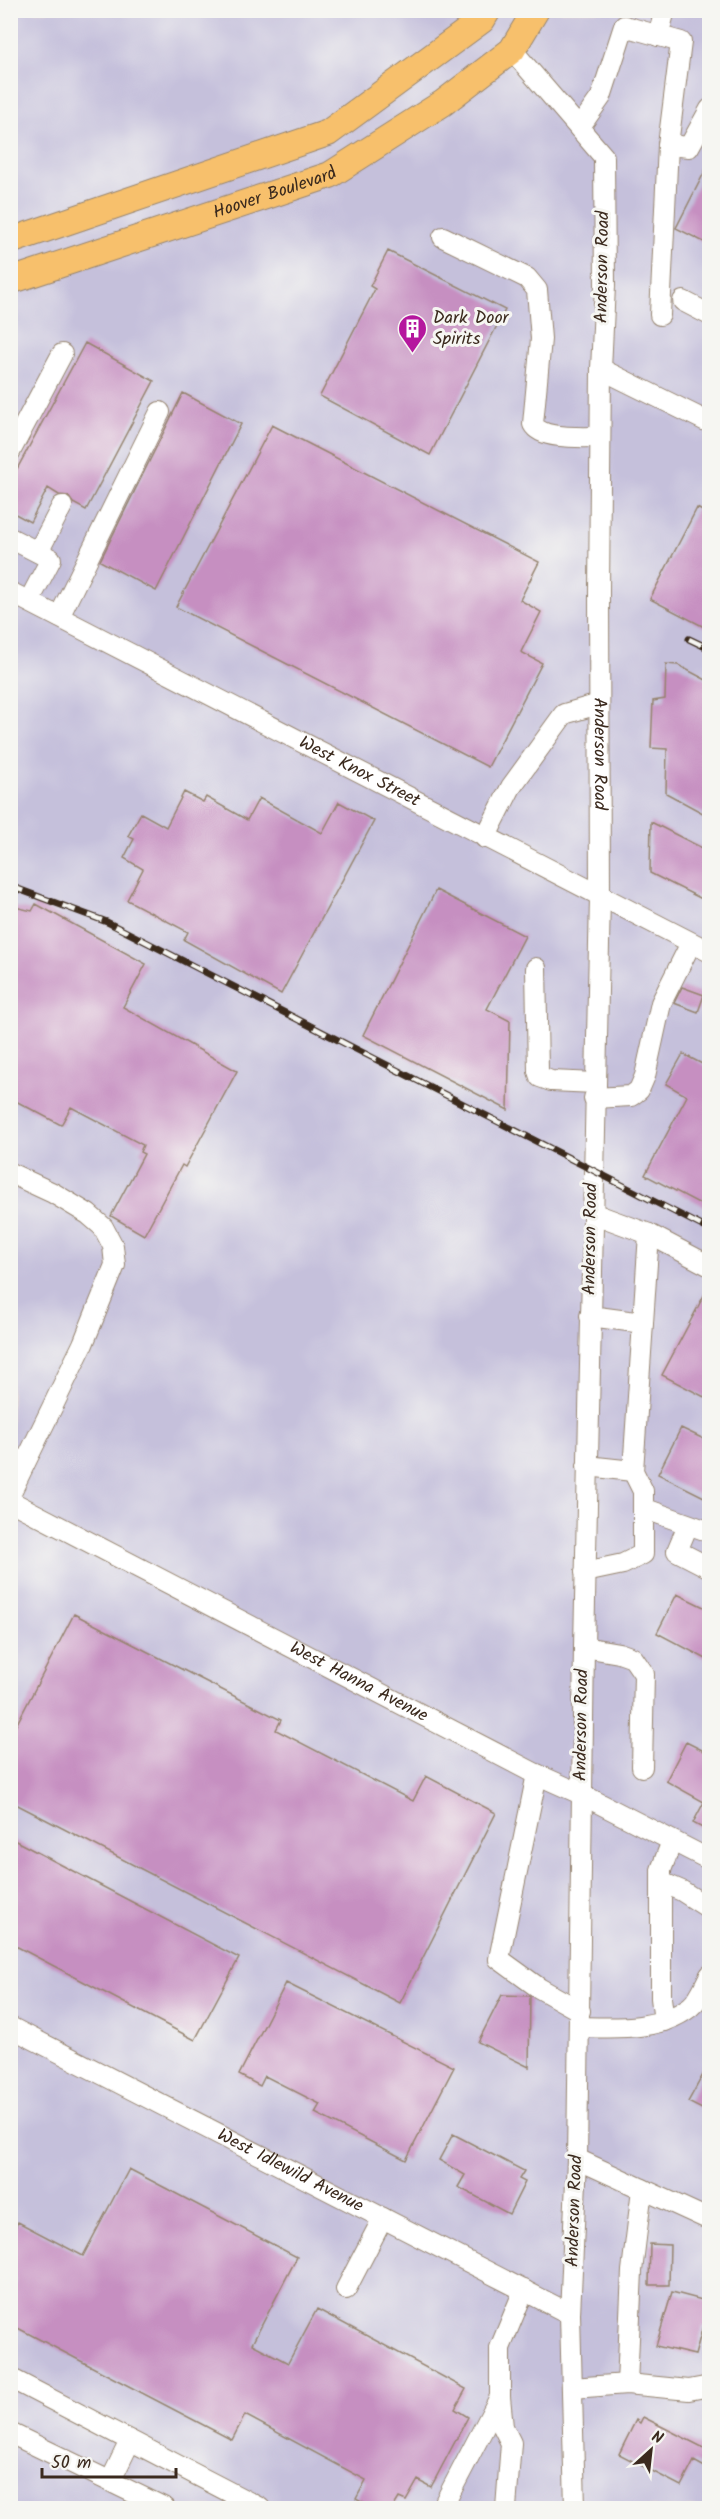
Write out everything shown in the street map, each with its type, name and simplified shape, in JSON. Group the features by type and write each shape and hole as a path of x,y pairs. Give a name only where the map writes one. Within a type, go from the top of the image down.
{"main road":[{"path":"512,50 536,10"},
{"name":"Hoover Boulevard","path":"10,241 328,133 485,15"},
{"name":"Hoover Boulevard","path":"10,281 330,175 443,103 512,50"}],"street":[{"path":"658,36 665,10"},
{"path":"579,128 601,97 623,18 658,36 681,42 668,145 660,315"},
{"name":"Anderson Road","path":"512,50 604,157 605,285 600,437 600,897 581,1794 580,2019 570,2314 575,2508"},
{"path":"668,145 689,147 710,109"},
{"path":"443,237 526,278 537,290 541,339 533,424 535,429 538,432 559,436 600,437"},
{"path":"683,301 710,315"},
{"path":"10,452 62,354"},
{"path":"601,369 710,423"},
{"path":"59,617 160,412"},
{"path":"38,552 62,506"},
{"path":"10,537 51,559 29,601"},
{"name":"West Knox Street","path":"10,592 710,952"},
{"path":"485,838 511,787 564,714 599,704"},
{"path":"536,968 540,1077 631,1096 639,1090 645,1076 661,1003 691,943"},
{"path":"10,1173 53,1193 88,1214 103,1227 113,1246 115,1266 83,1344 10,1494"},
{"path":"592,1213 649,1234 710,1266"},
{"path":"585,1572 623,1564 643,1554 643,1491 633,1471 649,1234"},
{"path":"590,1316 643,1323"},
{"path":"587,1466 633,1471"},
{"name":"West Hanna Avenue","path":"10,1501 537,1774 710,1860"},
{"path":"643,1508 710,1532"},
{"path":"688,1525 677,1551 710,1568"},
{"path":"584,1647 619,1653 633,1658 644,1674 642,1767"},
{"path":"537,1774 499,1959 580,2019 624,2028 664,2021 690,2007 700,1995 710,1975"},
{"path":"664,2021 661,1998 661,1870 672,1841"},
{"path":"661,1882 682,1891 710,1910"},
{"name":"West Idlewild Avenue","path":"10,2027 570,2314"},
{"path":"577,2159 710,2220"},
{"path":"627,2384 632,2271 642,2189"},
{"path":"346,2289 382,2218"},
{"path":"506,2508 511,2443 503,2427 500,2397 500,2348 524,2290"},
{"path":"10,2378 260,2508"},
{"path":"572,2388 627,2384 689,2390 710,2386"},
{"path":"442,2508 500,2397"},
{"path":"10,2433 165,2508"},
{"path":"111,2480 130,2441"}],"shaded area":[{"path":"11,11 709,11 709,2508 11,2508"}],"building":[{"path":"710,161 710,245 676,228"},
{"name":"Dark Door Spirits","path":"388,251 505,310 430,455 320,396 375,289 370,286"},
{"path":"85,343 154,381 86,510 73,503 68,496 59,495 48,488 30,522 10,511 10,482"},
{"path":"183,393 241,424 156,591 100,561"},
{"path":"272,425 539,562 520,600 541,612 521,652 542,663 488,767 176,607"},
{"path":"697,508 710,515 710,630 650,599"},
{"path":"666,664 678,665 710,682 710,817 666,793 667,749 651,748 653,701 665,699"},
{"path":"184,792 203,802 206,797 247,820 259,798 322,833 339,802 374,821 281,994 184,940 188,932 127,900 143,869 124,858 134,839 128,836 141,813 166,827"},
{"path":"651,822 710,852 710,903 650,873"},
{"path":"436,890 525,936 487,1009 510,1021 508,1110 363,1035"},
{"path":"36,904 146,964 123,1007 237,1071 185,1167 182,1165 144,1235 111,1216 144,1154 140,1152 143,1145 71,1107 61,1125 10,1098 10,906 32,911"},
{"path":"682,987 704,995 698,1012 674,1003"},
{"path":"683,1054 710,1068 710,1209 645,1175 687,1096 666,1084"},
{"path":"710,1284 710,1400 662,1375"},
{"path":"681,1428 710,1442 710,1500 658,1474"},
{"path":"677,1594 710,1610 710,1661 657,1633"},
{"path":"74,1614 281,1720 276,1730 413,1801 426,1776 496,1813 400,2003 10,1801 10,1737"},
{"path":"686,1742 710,1754 710,1832 693,1823 704,1802 666,1781"},
{"path":"10,1838 239,1958 195,2040 10,1943"},
{"path":"286,1983 454,2067 406,2160 315,2113 320,2104 265,2076 260,2086 239,2075"},
{"path":"502,1995 530,1996 529,2067 478,2042"},
{"path":"710,2062 710,2113 688,2102"},
{"path":"453,2134 524,2171 519,2179 525,2182 509,2214 458,2187 465,2175 439,2160"},
{"path":"129,2169 297,2257 252,2344 288,2363 317,2309 466,2389 455,2409 468,2417 431,2487 418,2480 406,2501 399,2498 393,2508 372,2508 356,2499 366,2480 245,2415 232,2440 10,2324 10,2293 17,2280 10,2276 10,2236 18,2222 83,2256"},
{"path":"650,2244 670,2245 669,2285 649,2285"},
{"path":"672,2292 710,2302 710,2328 703,2326 695,2355 656,2346"},
{"path":"643,2417 710,2451 710,2470 694,2461 681,2486 619,2454 636,2420 640,2423"}],"railway":[{"path":"689,639 710,649"},
{"path":"10,886 107,922 710,1230"}],"place":[{"name":"Dark Door Spirits","path":"412,354"}]}
